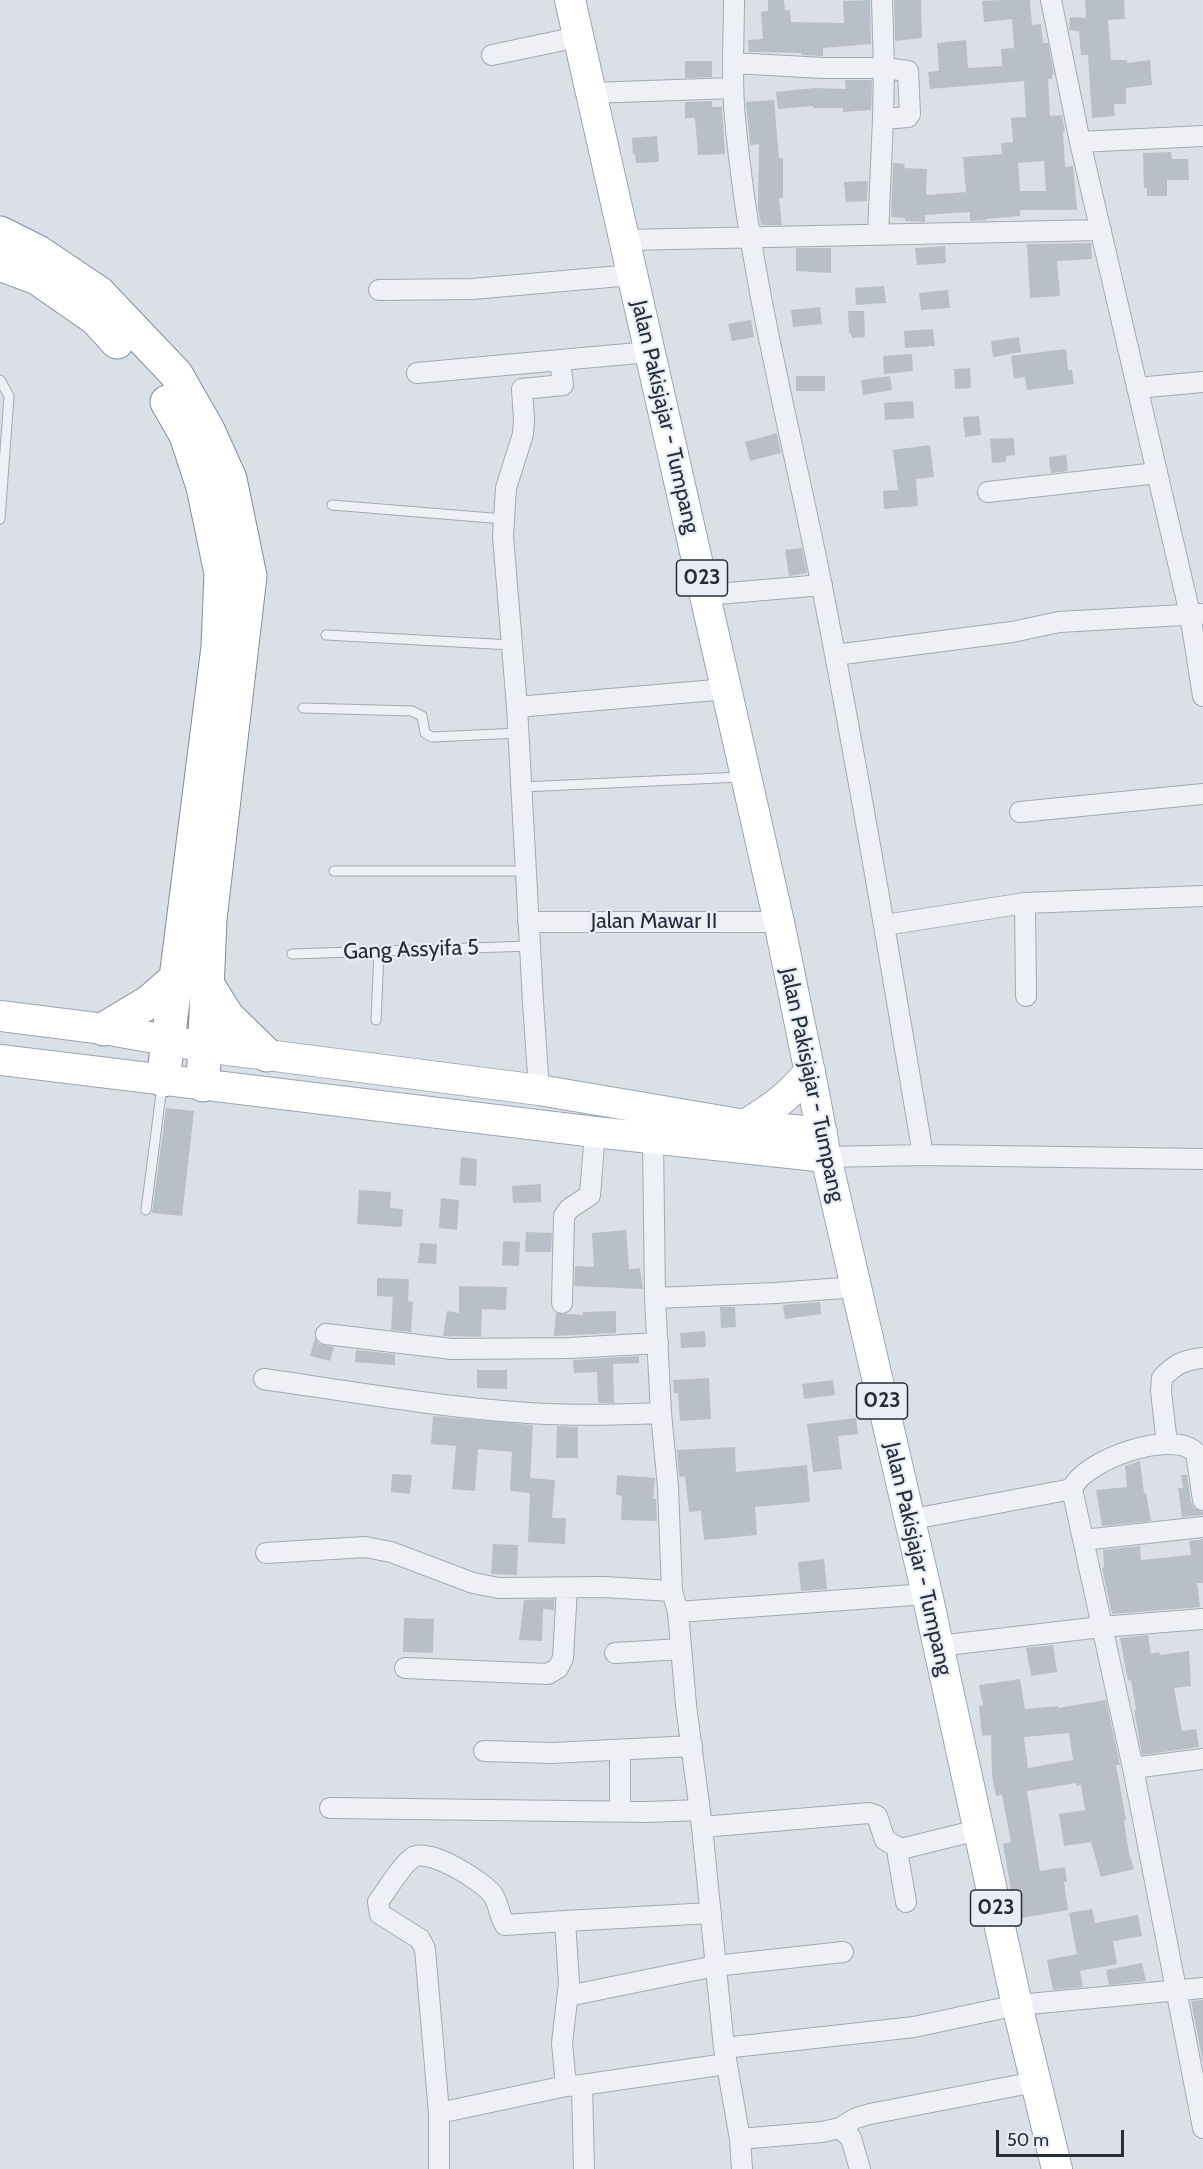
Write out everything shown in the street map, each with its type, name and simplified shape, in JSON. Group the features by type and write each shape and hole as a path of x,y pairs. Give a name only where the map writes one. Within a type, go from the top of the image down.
{"highway":[{"path":"0,233 38,252 99,293 176,374 208,430 230,479 250,576 210,919 191,980 168,1040 163,1080"},
{"path":"0,264 37,278 96,319 159,390 186,435 203,487 221,573 191,980 206,1047 203,1085"},
{"path":"104,1029 191,980"},
{"path":"191,980 267,1055"}],"main road":[{"name":"Jalan Pakisjajar - Tumpang","path":"570,0 747,777 824,1145 908,1520 927,1594 1017,2005 1057,2169"},
{"path":"0,1016 104,1029 206,1047 539,1090 745,1125 824,1145"},
{"path":"0,1060 653,1139 824,1145"},
{"path":"745,1125 781,1103 810,1071"}],"street":[{"path":"734,0 733,88 739,161 749,237 822,585 885,925 923,1155"},
{"path":"878,234 884,68 882,0"},
{"path":"1051,0 1080,142 1157,473 1196,614 1203,696"},
{"path":"492,55 578,37"},
{"path":"733,63 908,70 910,114 907,118 883,119"},
{"path":"591,93 733,88"},
{"path":"1080,142 1203,136"},
{"path":"625,240 1101,230"},
{"path":"379,290 472,289 632,275"},
{"path":"417,373 649,352"},
{"path":"539,1090 519,733 503,536 506,488 523,434 522,388 562,385 560,361"},
{"path":"1137,388 1203,382"},
{"path":"987,492 1157,473"},
{"path":"706,595 822,585"},
{"path":"835,655 1012,632 1059,622 1196,614"},
{"path":"517,707 727,689"},
{"path":"1020,812 1203,794"},
{"path":"885,925 1025,903 1203,896"},
{"path":"1025,903 1026,996"},
{"name":"Jalan Mawar II","path":"528,922 779,922"},
{"path":"562,1303 564,1216 568,1209 590,1194 595,1132"},
{"path":"653,1139 655,1298 661,1413 668,1488 672,1591 678,1612 686,1706 701,1819 725,2056 740,2139 742,2169"},
{"path":"824,1145 923,1155 1203,1159"},
{"path":"655,1298 856,1287"},
{"path":"326,1334 452,1349 570,1348 658,1342"},
{"path":"1167,1444 1161,1391 1162,1378 1179,1363 1188,1359 1203,1358"},
{"path":"264,1379 408,1401 529,1413 602,1416 661,1413"},
{"path":"1203,1500 1196,1453 1186,1445 1167,1444 1138,1448 1100,1463 1080,1477 1072,1489 1134,1768 1203,2128"},
{"path":"908,1520 1072,1489"},
{"path":"1072,1489 1101,1627"},
{"path":"1083,1540 1203,1527"},
{"path":"267,1553 365,1547 391,1552 473,1583 499,1588 603,1587 672,1591"},
{"path":"405,1668 548,1674 558,1668 563,1658 567,1588"},
{"path":"678,1612 927,1594"},
{"path":"938,1646 1101,1627 1203,1619"},
{"path":"615,1653 681,1649"},
{"path":"484,1750 552,1753 692,1746"},
{"path":"620,1750 620,1811"},
{"path":"1134,1768 1203,1759"},
{"path":"330,1808 620,1811 701,1819 869,1813 877,1816 885,1840 901,1849 978,1830"},
{"path":"901,1849 898,1856 906,1902"},
{"path":"439,2169 440,2113 425,1949 420,1939 380,1914 378,1902 410,1859 419,1855 453,1865 482,1883 495,1898 505,1924 711,1913"},
{"path":"565,1921 569,1983 562,2043 574,2085 584,2169"},
{"path":"568,1996 715,1966 843,1952"},
{"path":"440,2113 725,2056 914,2027 1017,2005 1203,1988"},
{"path":"740,2139 822,2132 840,2128 856,2118 870,2114 1035,2082"},
{"path":"840,2128 851,2138 860,2169"}],"lane":[{"path":"0,380 9,396 0,519"},
{"path":"332,505 504,519"},
{"path":"326,635 512,645"},
{"path":"303,708 412,711 422,716 425,732 432,737 519,733"},
{"path":"522,787 747,777"},
{"path":"334,871 526,871"},
{"name":"Gang Assyifa 5","path":"292,954 530,946"},
{"path":"376,1020 379,952"},
{"path":"146,1210 163,1080"}],"building":[{"path":"768,0 784,0 785,10 790,10 791,22 844,23 843,1 870,0 871,44 823,48 823,56 801,55 801,53 749,52 748,40 763,39 761,12 768,11"},
{"path":"894,0 921,0 922,38 895,41"},
{"path":"1030,0 1032,25 1041,24 1043,43 1048,43 1054,74 1052,74 1052,79 1048,79 1050,116 1062,115 1065,132 1063,132 1065,167 1073,166 1077,210 1020,210 1020,216 970,221 970,212 925,215 925,222 905,221 905,218 891,217 893,163 905,164 904,168 927,169 926,195 966,192 963,157 1002,154 1001,143 1013,142 1011,118 1026,117 1024,81 930,89 928,72 939,71 937,43 966,40 968,68 1002,66 1001,49 1014,48 1012,19 984,22 982,1","holes":["1044,161 1046,191 1020,191 1018,163"]},
{"path":"1085,0 1124,0 1125,19 1108,20 1111,60 1127,60 1127,63 1150,60 1152,85 1126,88 1126,104 1114,104 1115,116 1092,118 1088,55 1081,55 1079,31 1069,30 1070,17 1086,18"},
{"path":"685,61 712,61 712,77 685,78"},
{"path":"845,80 872,80 871,110 843,112 843,108 813,108 813,106 778,109 776,92 814,88 846,89"},
{"path":"774,100 779,158 783,158 783,198 779,198 782,225 761,225 758,208 759,144 750,145 746,102"},
{"path":"712,101 712,107 722,107 725,154 698,155 695,118 685,118 685,102"},
{"path":"657,136 659,162 636,163 632,138"},
{"path":"1171,152 1172,159 1188,159 1189,180 1167,180 1167,196 1147,196 1147,188 1144,188 1143,153"},
{"path":"868,181 867,201 846,202 844,182"},
{"path":"1091,243 1092,259 1057,261 1060,296 1030,298 1027,244"},
{"path":"945,246 946,263 917,265 915,248"},
{"path":"796,248 831,248 831,273 796,271"},
{"path":"884,286 886,303 856,305 855,288"},
{"path":"948,290 950,308 921,310 919,293"},
{"path":"820,307 822,324 793,327 791,310"},
{"path":"848,311 864,311 865,337 852,338 849,333"},
{"path":"751,320 754,337 732,341 728,324"},
{"path":"933,329 935,346 905,348 904,331"},
{"path":"1019,337 1021,352 993,357 991,341"},
{"path":"1066,349 1068,370 1072,370 1074,384 1027,390 1025,377 1014,379 1011,356"},
{"path":"912,354 913,371 884,374 883,356"},
{"path":"970,368 971,388 955,389 954,369"},
{"path":"796,376 825,376 825,391 796,391"},
{"path":"890,376 892,390 863,395 861,380"},
{"path":"913,401 914,418 885,420 884,403"},
{"path":"979,416 981,435 965,437 963,417"},
{"path":"777,433 781,453 750,461 745,442"},
{"path":"1014,438 1015,455 1006,456 1006,462 992,463 990,439"},
{"path":"930,445 934,477 916,479 918,506 884,509 883,491 898,490 893,450"},
{"path":"1066,455 1068,471 1051,473 1049,457"},
{"path":"802,548 807,573 789,576 785,550"},
{"path":"166,1108 194,1111 182,1216 152,1213"},
{"path":"461,1157 477,1159 476,1186 459,1185"},
{"path":"541,1184 541,1202 513,1203 512,1186"},
{"path":"359,1190 391,1192 390,1208 403,1209 402,1227 357,1224"},
{"path":"441,1198 459,1200 457,1230 439,1228"},
{"path":"626,1230 629,1269 640,1268 643,1289 574,1286 575,1266 594,1267 592,1233"},
{"path":"526,1232 552,1233 551,1252 525,1252"},
{"path":"503,1241 520,1242 519,1266 502,1265"},
{"path":"420,1243 437,1244 436,1264 418,1263"},
{"path":"377,1278 409,1279 408,1301 413,1302 411,1332 391,1330 393,1297 377,1296"},
{"path":"459,1286 507,1287 506,1310 482,1309 481,1337 443,1336 447,1311 459,1313"},
{"path":"820,1302 821,1314 785,1319 783,1305"},
{"path":"720,1307 735,1307 736,1327 721,1328"},
{"path":"616,1311 616,1333 554,1336 556,1313 583,1315 583,1312"},
{"path":"705,1331 706,1347 681,1348 680,1333"},
{"path":"315,1338 319,1344 334,1347 330,1361 310,1356"},
{"path":"356,1350 395,1354 395,1365 355,1362"},
{"path":"639,1356 639,1363 613,1364 614,1403 598,1403 597,1372 574,1373 573,1360"},
{"path":"477,1370 507,1370 507,1389 477,1388"},
{"path":"709,1378 711,1419 680,1421 678,1393 674,1393 673,1380"},
{"path":"833,1380 835,1395 804,1399 802,1384"},
{"path":"433,1416 533,1425 530,1478 555,1480 552,1518 566,1518 565,1544 528,1542 530,1493 510,1491 512,1452 478,1449 475,1491 452,1489 456,1446 431,1444"},
{"path":"856,1418 858,1434 838,1436 842,1469 813,1472 807,1424"},
{"path":"557,1426 578,1427 578,1458 556,1458"},
{"path":"735,1447 736,1472 807,1465 810,1502 755,1507 757,1535 704,1540 701,1511 689,1512 685,1476 679,1477 677,1450"},
{"path":"1140,1461 1144,1493 1146,1493 1151,1521 1102,1526 1096,1490 1127,1487 1125,1466"},
{"path":"392,1474 412,1475 410,1494 391,1492"},
{"path":"617,1475 655,1478 653,1499 656,1499 657,1521 621,1520 622,1496 616,1495"},
{"path":"1181,1475 1187,1475 1191,1502 1194,1508 1203,1512 1203,1515 1182,1517 1178,1488 1183,1488"},
{"path":"1203,1539 1203,1583 1197,1583 1200,1607 1112,1614 1102,1568 1104,1567 1103,1550 1140,1546 1141,1560 1191,1555 1189,1541"},
{"path":"493,1544 518,1545 517,1575 491,1574"},
{"path":"824,1559 827,1589 801,1591 798,1562"},
{"path":"554,1599 554,1610 543,1609 542,1641 519,1640 524,1600"},
{"path":"404,1618 434,1619 433,1653 403,1652"},
{"path":"1148,1635 1151,1654 1189,1651 1191,1686 1174,1688 1182,1731 1196,1729 1199,1747 1142,1755 1131,1680 1128,1681 1120,1638"},
{"path":"1053,1645 1057,1672 1031,1676 1026,1648"},
{"path":"1020,1679 1025,1709 1058,1706 1058,1708 1106,1700 1120,1765 1116,1765 1126,1820 1124,1821 1129,1853 1134,1869 1101,1877 1091,1842 1064,1846 1059,1814 1085,1810 1081,1785 1076,1786 1076,1783 1027,1791 1040,1871 1065,1867 1067,1882 1064,1882 1068,1910 1016,1919 1003,1844 1011,1842 1002,1795 996,1796 992,1775 991,1735 982,1736 979,1706 983,1705 979,1685","holes":["1069,1733 1073,1760 1028,1768 1024,1737"]},
{"path":"1092,1909 1095,1923 1138,1915 1142,1936 1113,1941 1117,1964 1080,1971 1083,1987 1053,1990 1047,1960 1077,1954 1069,1913"},
{"path":"1142,1963 1146,1981 1109,1985 1106,1970"},
{"path":"1203,2000 1203,2064 1191,2001"}]}
